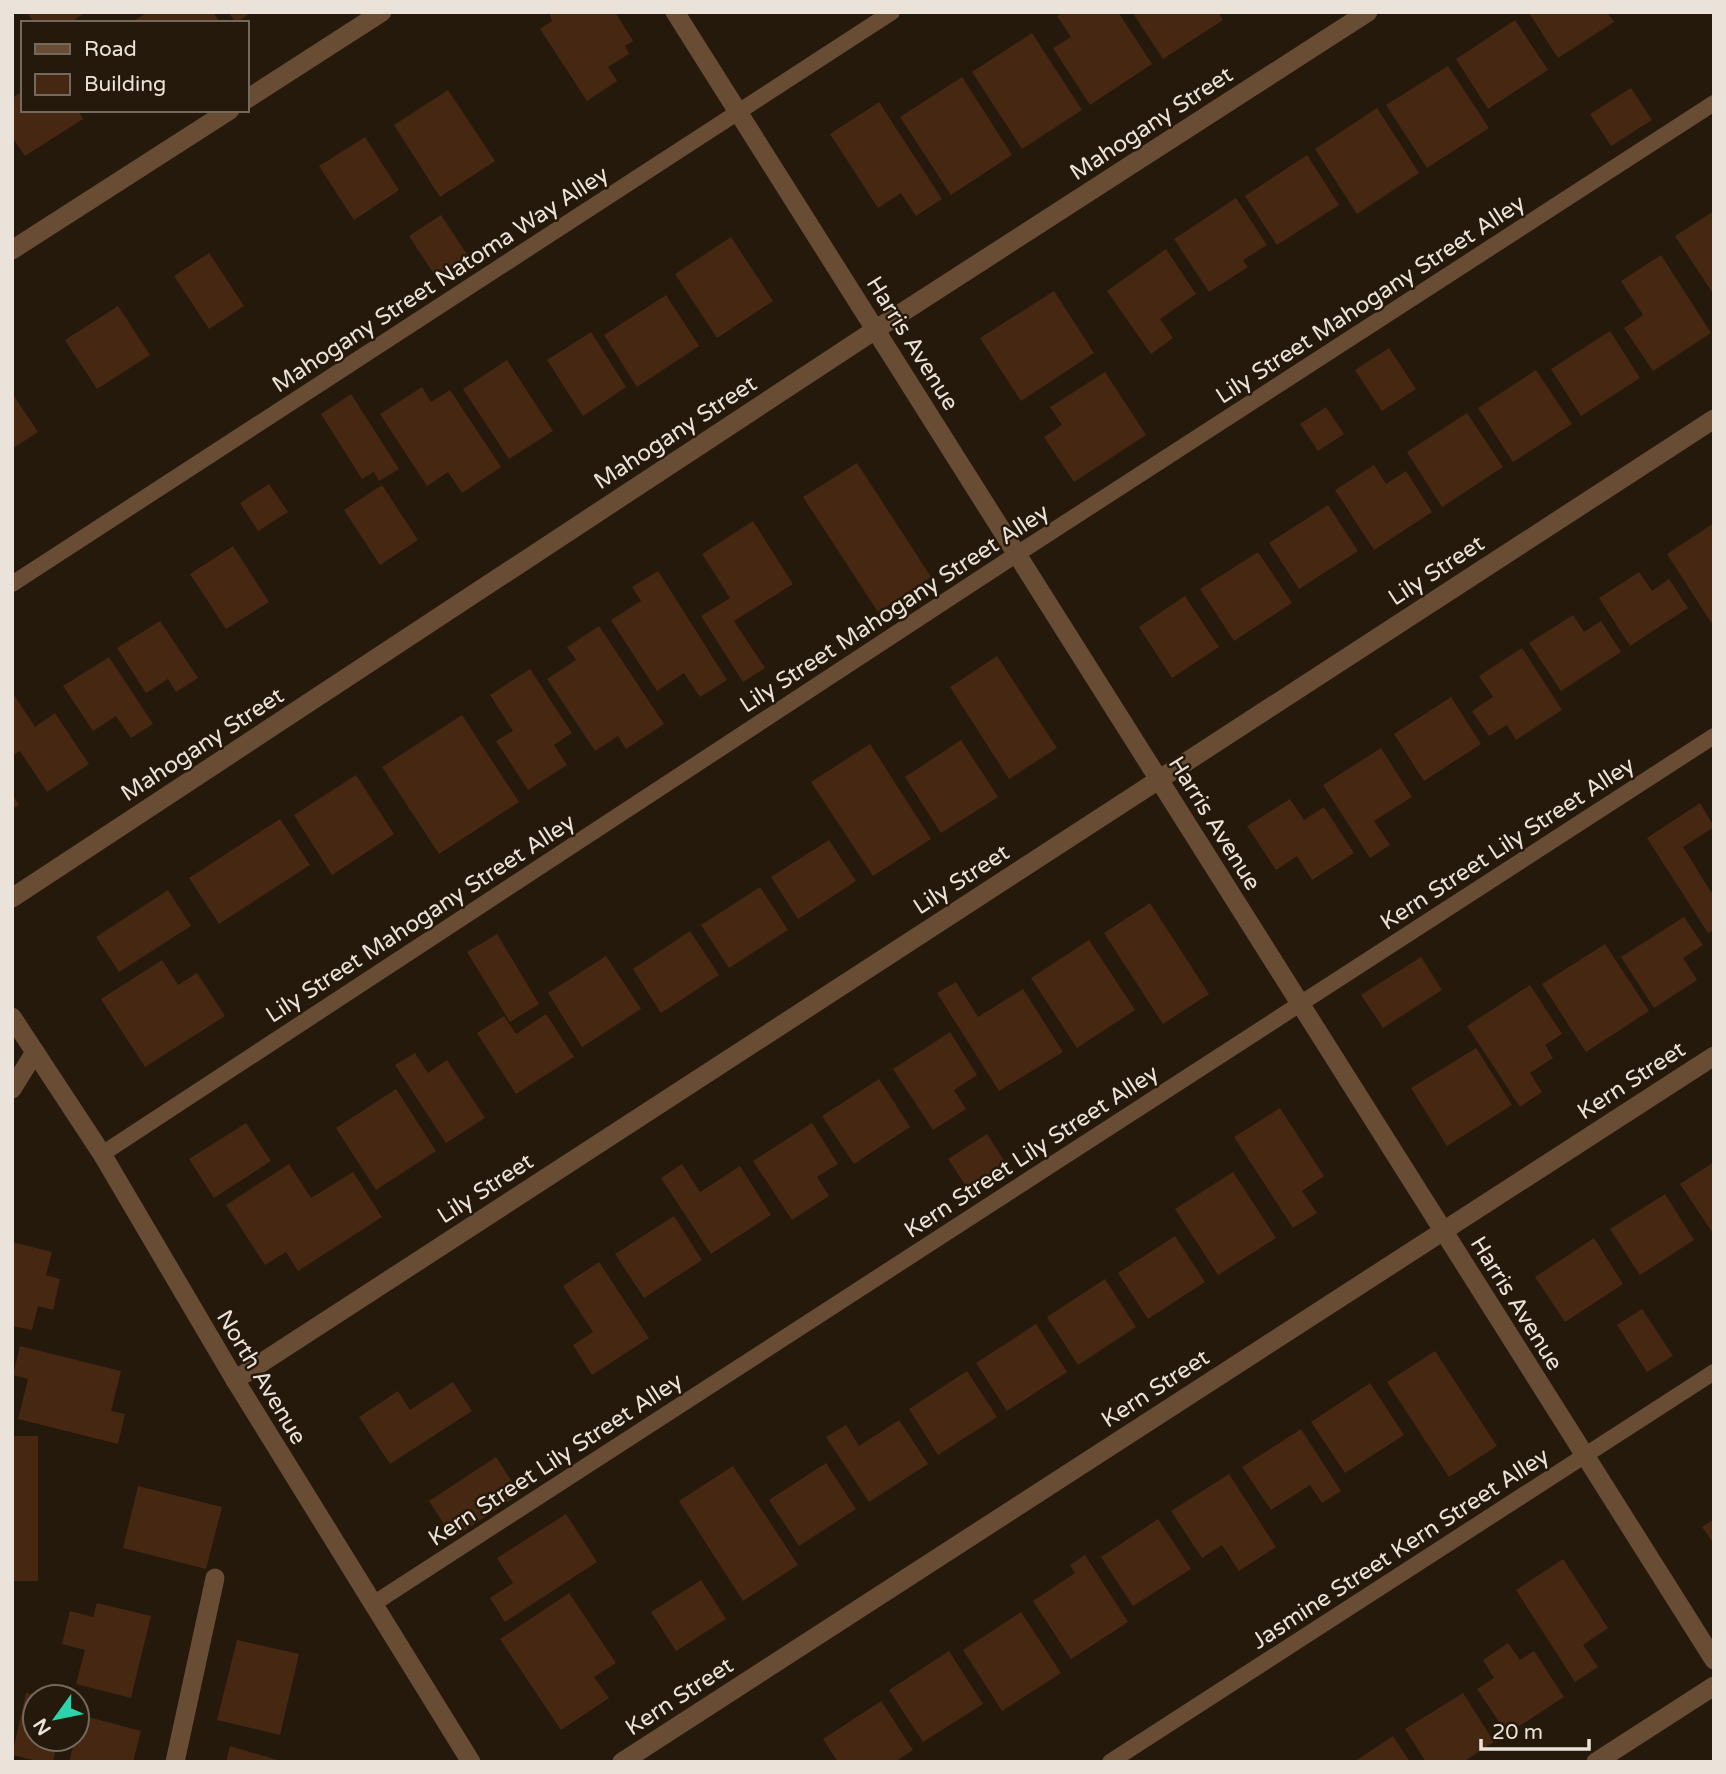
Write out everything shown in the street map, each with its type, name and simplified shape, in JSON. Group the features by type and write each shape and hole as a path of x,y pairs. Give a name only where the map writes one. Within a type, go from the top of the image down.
{"street":[{"path":"248,98 382,12"},
{"name":"Harris Avenue","path":"675,12 1714,1660"},
{"name":"Mahogany Street","path":"12,898 875,330 1368,12"},
{"path":"12,250 226,112"},
{"name":"Lily Street","path":"234,1380 1714,419"},
{"name":"North Avenue","path":"12,1017 102,1154 234,1380 471,1762"},
{"path":"12,1089 35,1052"},
{"name":"Kern Street","path":"622,1762 1714,1056"},
{"path":"175,1762 215,1578"},
{"path":"1596,1762 1714,1686"}],"lane":[{"name":"Mahogany Street Natoma Way Alley","path":"12,584 892,12"},
{"name":"Lily Street Mahogany Street Alley","path":"102,1154 1017,554 1714,103"},
{"name":"Kern Street Lily Street Alley","path":"373,1604 1714,736"},
{"name":"Jasmine Street Kern Street Alley","path":"1110,1762 1714,1372"}],"building":[{"path":"27,12 86,12 73,21 33,21"},
{"path":"147,12 213,12 219,21 134,21"},
{"path":"228,12 252,12 239,21 235,21"},
{"path":"549,12 615,12 633,41 625,46 629,54 608,67 617,81 587,101 540,29 552,21"},
{"path":"1064,12 1118,12 1152,64 1090,105 1053,48 1071,37 1057,16"},
{"path":"1132,12 1218,12 1223,20 1163,59"},
{"path":"1607,12 1614,22 1558,58 1529,13"},
{"path":"1515,20 1548,70 1488,109 1456,59"},
{"path":"1032,33 1082,110 1022,149 972,72"},
{"path":"1448,66 1489,128 1427,168 1386,105"},
{"path":"962,77 1012,155 951,195 900,117"},
{"path":"1631,88 1652,120 1611,146 1590,114"},
{"path":"448,90 495,161 440,197 394,125"},
{"path":"21,92 21,112 79,112 83,119 25,156 12,137 12,98"},
{"path":"879,102 942,199 916,216 901,193 878,208 830,134"},
{"path":"1377,108 1419,173 1357,214 1315,149"},
{"path":"365,137 399,190 354,220 319,166"},
{"path":"1307,155 1339,205 1277,245 1245,196"},
{"path":"1236,198 1267,245 1243,260 1248,267 1209,292 1174,239"},
{"path":"1714,211 1714,295 1675,236"},
{"path":"441,215 468,256 436,277 409,236"},
{"path":"731,237 773,301 717,338 675,274"},
{"path":"1166,249 1196,294 1160,319 1173,338 1151,354 1107,291"},
{"path":"209,253 244,306 209,329 174,276"},
{"path":"1661,255 1711,333 1653,371 1624,328 1643,315 1621,281"},
{"path":"1054,291 1094,353 1021,401 980,338"},
{"path":"666,295 699,346 637,387 604,335"},
{"path":"118,306 150,355 97,389 65,340"},
{"path":"1610,331 1640,378 1581,416 1551,369"},
{"path":"591,332 626,387 583,416 547,360"},
{"path":"1389,348 1416,389 1382,411 1355,370"},
{"path":"507,360 553,431 509,459 463,389"},
{"path":"1536,370 1572,424 1513,462 1478,408"},
{"path":"1105,372 1146,435 1074,482 1044,437 1062,425 1050,407"},
{"path":"422,387 431,402 450,390 501,467 462,493 448,472 427,486 380,414"},
{"path":"12,393 38,432 12,449"},
{"path":"351,394 399,469 379,481 374,472 362,479 321,414"},
{"path":"1326,407 1344,434 1318,451 1300,424"},
{"path":"1467,413 1503,467 1442,507 1407,452"},
{"path":"857,463 931,577 878,612 803,497"},
{"path":"1374,465 1386,484 1406,471 1432,512 1374,550 1335,490"},
{"path":"269,484 288,512 258,531 240,503"},
{"path":"382,485 418,540 380,565 344,510"},
{"path":"1328,505 1358,551 1299,589 1269,543"},
{"path":"753,521 793,584 734,621 765,668 743,682 701,616 730,598 702,554"},
{"path":"1714,523 1714,627 1667,554"},
{"path":"233,546 269,602 226,629 190,574"},
{"path":"1258,552 1292,603 1234,641 1200,589"},
{"path":"658,571 727,680 700,697 684,673 657,691 611,620 641,601 632,587"},
{"path":"1639,572 1652,591 1669,579 1688,608 1630,646 1599,598"},
{"path":"1185,596 1219,647 1172,678 1139,627"},
{"path":"1573,615 1584,632 1601,621 1621,652 1561,691 1529,643"},
{"path":"160,621 198,678 176,692 168,679 146,693 117,648"},
{"path":"599,626 664,724 626,749 618,736 595,751 547,679 576,660 567,647"},
{"path":"1522,648 1562,710 1516,740 1507,725 1489,736 1472,711 1493,697 1479,676"},
{"path":"997,656 1057,748 1009,779 950,687"},
{"path":"109,657 153,724 131,738 116,716 93,731 63,686"},
{"path":"530,669 572,733 554,745 567,765 528,790 496,741 513,731 490,695"},
{"path":"12,692 35,727 55,713 89,764 47,792 20,751 12,756"},
{"path":"1451,697 1481,744 1424,781 1394,734"},
{"path":"462,715 519,802 439,854 382,767"},
{"path":"961,740 998,797 941,833 905,777"},
{"path":"870,744 931,839 873,876 811,782"},
{"path":"1381,748 1412,797 1374,821 1390,845 1370,858 1323,785"},
{"path":"356,775 394,834 332,875 294,815"},
{"path":"12,794 19,805 12,809"},
{"path":"1290,799 1304,820 1324,807 1354,853 1312,880 1297,856 1276,870 1247,826"},
{"path":"1700,803 1714,827 1683,847 1711,892 1714,890 1714,930 1708,933 1647,838"},
{"path":"280,819 310,865 219,924 189,878"},
{"path":"829,840 856,881 798,919 771,877"},
{"path":"760,887 788,930 729,968 701,925"},
{"path":"168,890 191,926 119,972 96,937"},
{"path":"1150,903 1209,994 1163,1024 1104,933"},
{"path":"1684,917 1703,945 1683,958 1697,980 1654,1008 1621,957"},
{"path":"690,931 719,975 661,1013 633,969"},
{"path":"497,934 539,1004 510,1022 467,952"},
{"path":"1089,940 1135,1010 1077,1048 1031,978"},
{"path":"1605,944 1649,1011 1586,1052 1542,984"},
{"path":"606,956 641,1009 582,1047 548,993"},
{"path":"1421,957 1442,990 1383,1028 1361,995"},
{"path":"162,960 178,985 197,973 225,1016 145,1067 101,999"},
{"path":"956,982 978,1017 1023,989 1063,1052 999,1091 937,993"},
{"path":"1530,985 1562,1034 1545,1045 1553,1058 1530,1073 1542,1092 1520,1107 1467,1026"},
{"path":"546,1014 574,1057 516,1094 477,1033 504,1016 516,1034"},
{"path":"950,1032 977,1075 954,1090 966,1109 933,1130 893,1069"},
{"path":"1476,1048 1512,1105 1447,1146 1411,1088"},
{"path":"415,1053 428,1073 447,1060 485,1118 446,1143 395,1065"},
{"path":"879,1079 910,1127 854,1164 822,1116"},
{"path":"396,1089 436,1151 376,1190 336,1128"},
{"path":"1280,1108 1324,1176 1302,1191 1317,1213 1293,1228 1234,1137"},
{"path":"246,1123 271,1161 214,1198 189,1159"},
{"path":"812,1123 838,1164 817,1177 829,1196 792,1220 753,1161"},
{"path":"987,1134 1010,1170 972,1195 948,1159"},
{"path":"1714,1162 1714,1235 1680,1184"},
{"path":"289,1164 311,1198 353,1172 382,1217 298,1271 286,1252 265,1265 226,1205"},
{"path":"682,1164 700,1192 740,1166 771,1215 711,1254 661,1178"},
{"path":"1233,1172 1276,1238 1218,1275 1175,1209"},
{"path":"1665,1194 1694,1240 1640,1275 1610,1229"},
{"path":"674,1216 702,1260 644,1298 615,1254"},
{"path":"1175,1236 1205,1282 1148,1319 1118,1273"},
{"path":"1594,1238 1623,1284 1565,1322 1535,1277"},
{"path":"12,1242 52,1252 46,1275 60,1279 53,1310 38,1306 32,1330 12,1326"},
{"path":"599,1262 649,1338 592,1375 573,1345 593,1332 563,1286"},
{"path":"1105,1279 1136,1327 1078,1365 1047,1317"},
{"path":"1642,1309 1673,1356 1647,1372 1617,1325"},
{"path":"1036,1324 1067,1372 1007,1411 976,1363"},
{"path":"20,1346 121,1371 111,1411 125,1414 118,1444 18,1419 28,1379 13,1375"},
{"path":"1435,1351 1497,1446 1449,1477 1387,1382"},
{"path":"967,1371 997,1417 938,1455 909,1409"},
{"path":"453,1382 472,1411 390,1464 359,1417 398,1391 410,1410"},
{"path":"1370,1383 1404,1435 1345,1473 1311,1422"},
{"path":"899,1420 928,1464 869,1502 826,1437 846,1425 859,1446"},
{"path":"1301,1429 1341,1491 1322,1503 1310,1485 1271,1510 1242,1467"},
{"path":"12,1436 38,1436 38,1581 12,1581"},
{"path":"496,1457 520,1494 453,1538 429,1501"},
{"path":"826,1463 856,1509 799,1546 769,1500"},
{"path":"733,1466 798,1565 743,1601 679,1501"},
{"path":"1229,1474 1276,1547 1239,1571 1222,1545 1202,1558 1171,1511"},
{"path":"138,1486 222,1507 206,1569 123,1548"},
{"path":"566,1514 597,1562 505,1622 490,1598 513,1583 497,1558"},
{"path":"1158,1519 1191,1569 1133,1606 1101,1557"},
{"path":"1714,1519 1714,1544 1702,1527"},
{"path":"1085,1555 1128,1622 1071,1659 1033,1601 1075,1573 1070,1565"},
{"path":"1563,1559 1608,1628 1583,1645 1598,1667 1575,1682 1516,1590"},
{"path":"701,1580 726,1619 676,1651 651,1612"},
{"path":"569,1593 616,1663 594,1677 609,1698 561,1730 500,1639"},
{"path":"97,1603 151,1616 131,1698 91,1688 91,1683 76,1683 85,1650 62,1644 70,1611 93,1617"},
{"path":"1021,1612 1061,1673 1002,1711 963,1650"},
{"path":"237,1640 299,1654 280,1735 217,1720"},
{"path":"1508,1643 1520,1660 1534,1651 1564,1697 1507,1734 1477,1689 1494,1678 1483,1660"},
{"path":"949,1651 983,1704 923,1742 889,1690"},
{"path":"1463,1693 1494,1742 1463,1762 1426,1762 1405,1729"},
{"path":"881,1701 913,1750 895,1762 838,1762 823,1739"},
{"path":"21,1715 21,1753 55,1753 53,1762 12,1755"},
{"path":"91,1718 141,1731 133,1762 69,1762 71,1753 91,1753"},
{"path":"1393,1736 1410,1762 1354,1762"},
{"path":"230,1746 281,1761 281,1762 226,1762"}]}
